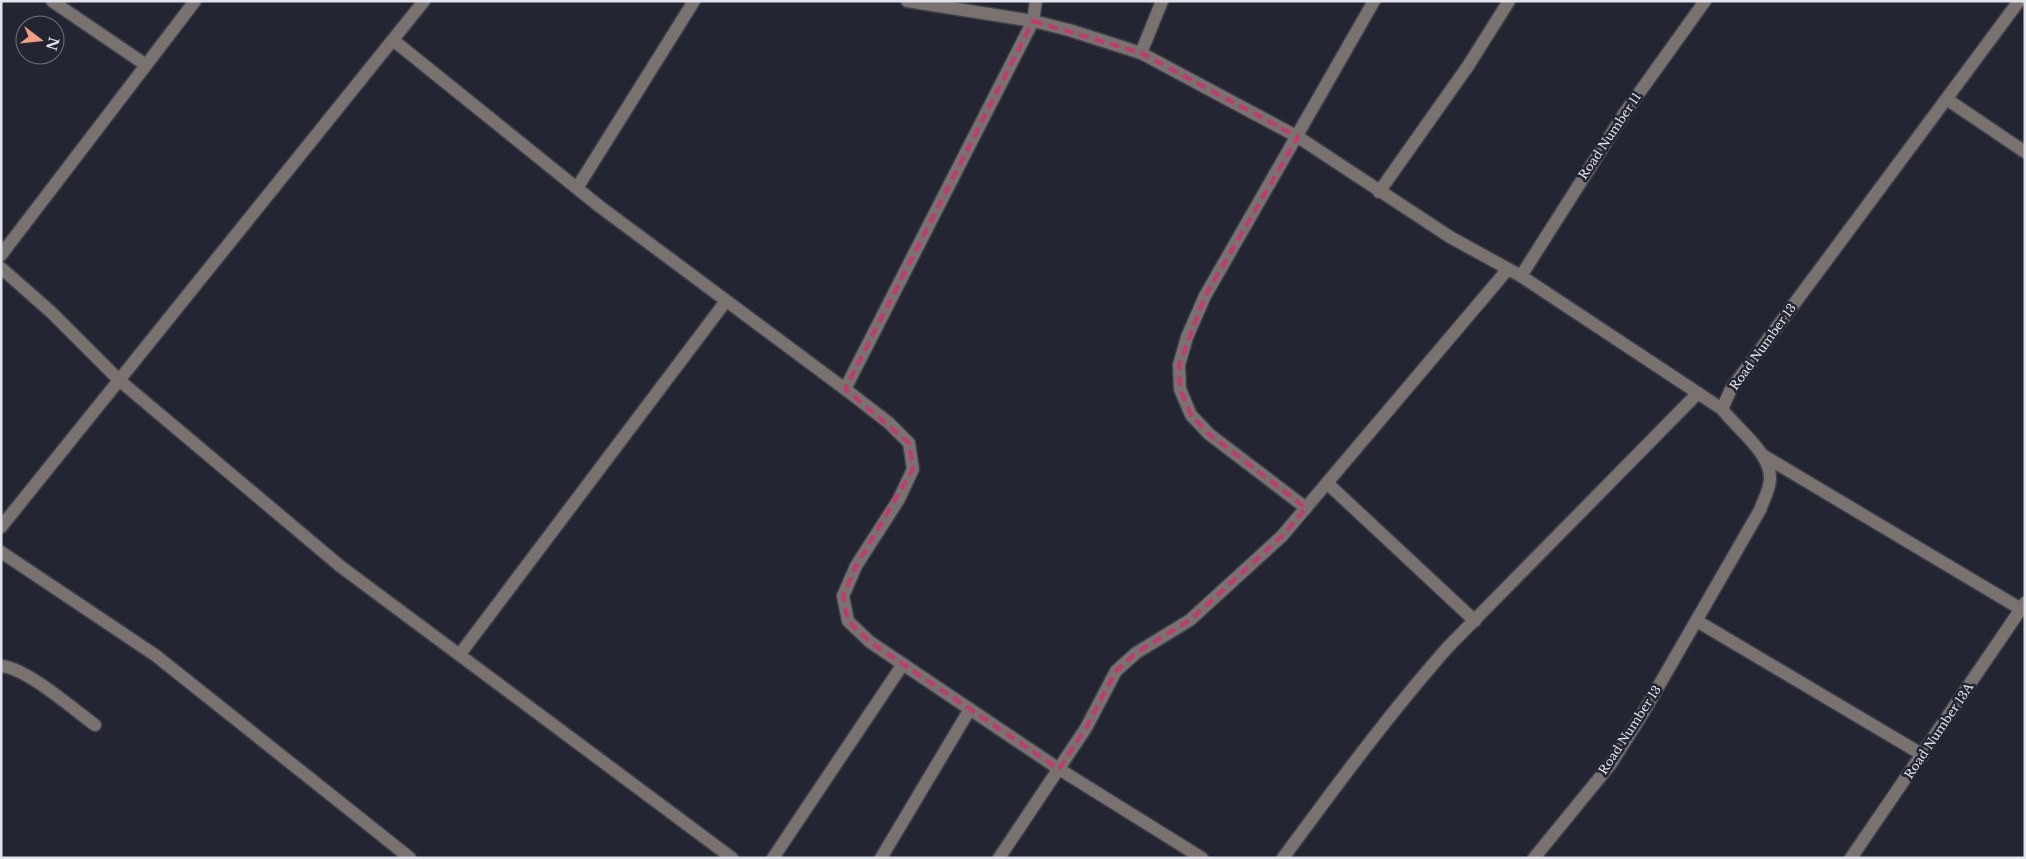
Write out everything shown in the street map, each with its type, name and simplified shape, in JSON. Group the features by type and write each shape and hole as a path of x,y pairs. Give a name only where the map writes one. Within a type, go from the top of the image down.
{"street":[{"path":"52,1 146,65"},
{"path":"1,255 195,1"},
{"path":"1,527 424,1"},
{"path":"577,188 694,1"},
{"path":"907,1 1033,22 1069,30 1141,54 1298,137 1378,192 1450,237 1521,276 1722,409 1733,424 1764,456 2023,606"},
{"path":"846,389 1033,22 1036,1"},
{"path":"1141,54 1162,1"},
{"path":"1306,508 1209,434 1191,415 1180,389 1179,365 1187,337 1205,296 1298,137 1374,1"},
{"path":"1378,192 1468,66 1509,1"},
{"name":"Road Number 11","path":"1521,276 1619,122 1705,1"},
{"name":"Road Number 13","path":"1722,409 1731,389 1948,100 2019,1"},
{"path":"393,40 577,188 889,422 909,443 913,469 899,499 856,566 843,596 848,621 870,642 1059,769 1202,858"},
{"path":"1948,100 2025,152"},
{"path":"1,268 51,312 119,380 340,566 732,858"},
{"path":"998,858 1086,728 1116,671 1136,653 1190,620 1282,536 1328,484 1508,269"},
{"path":"460,654 726,301"},
{"path":"1283,858 1410,690 1698,393"},
{"name":"Road Number 13","path":"1534,858 1610,765 1697,621 1760,510 1770,480 1764,456"},
{"path":"1328,484 1475,621"},
{"path":"1,552 156,655 410,858"},
{"name":"Road Number 13A","path":"1851,858 2023,606"},
{"path":"1697,621 1923,755"},
{"path":"773,858 903,664"},
{"path":"1,666 9,667 26,675 95,725"},
{"path":"881,858 970,709"}],"highlighted area":[{"path":"1033,21 1141,53 1298,137 1205,296 1179,365 1180,389 1191,415 1209,434 1306,508 1282,536 1190,620 1136,653 1116,671 1086,728 1059,769 870,642 848,621 843,596 856,566 913,469 909,443 845,389"}]}
